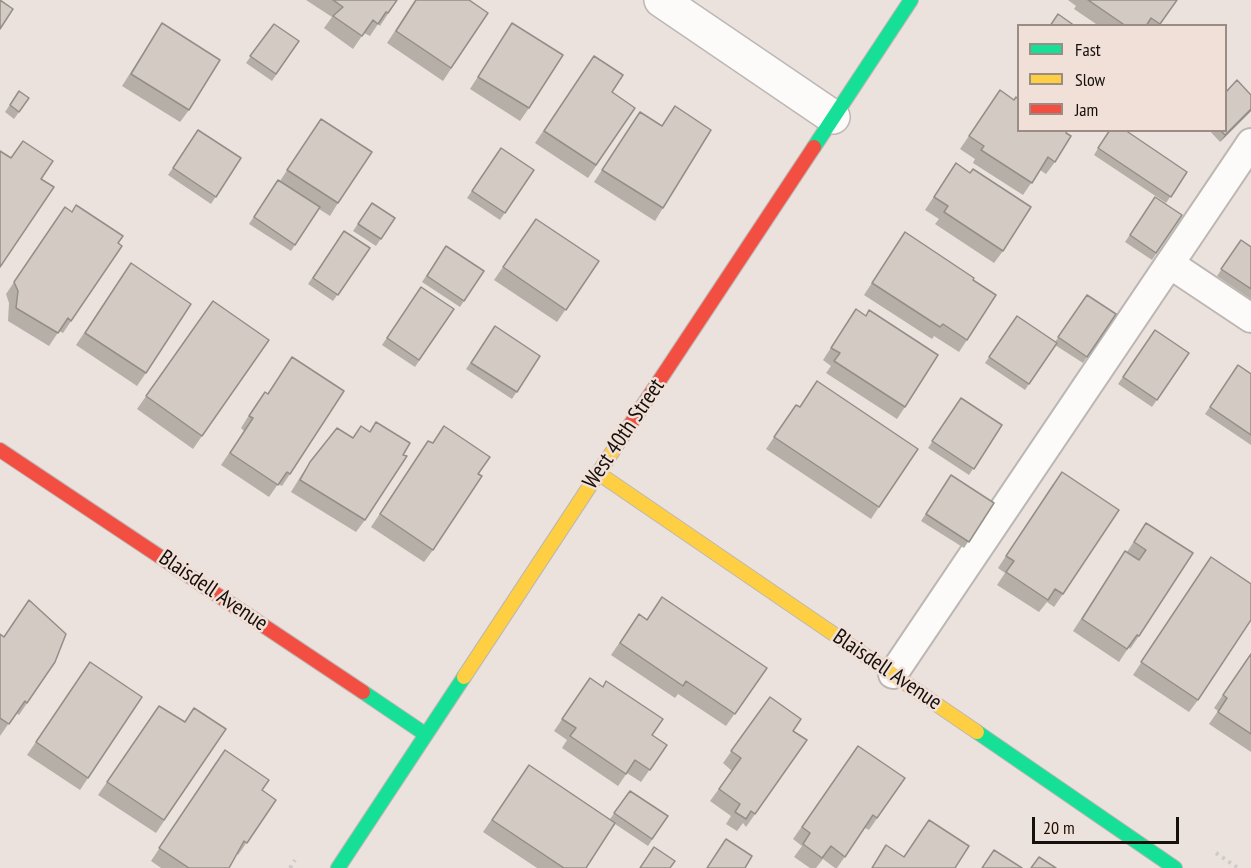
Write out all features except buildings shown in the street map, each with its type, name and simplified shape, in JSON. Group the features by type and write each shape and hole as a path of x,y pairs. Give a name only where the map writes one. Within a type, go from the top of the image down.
{"street":[{"path":"661,0 833,117"},
{"name":"West 40th Street","path":"338,868 911,0"},
{"name":"Blaisdell Avenue","path":"0,450 425,734"},
{"name":"Blaisdell Avenue","path":"598,473 1175,868"}],"lane":[{"path":"893,674 1251,143"},
{"path":"1170,264 1251,318"}],"traffic: fast":[{"path":"814,147 911,0"},
{"path":"338,868 464,677"},
{"path":"363,692 425,734"},
{"path":"977,732 1175,868"}],"traffic: slow":[{"path":"464,677 628,428"},
{"path":"598,473 977,732"}],"traffic: jam":[{"path":"628,428 814,147"},
{"path":"0,450 363,692"}]}
